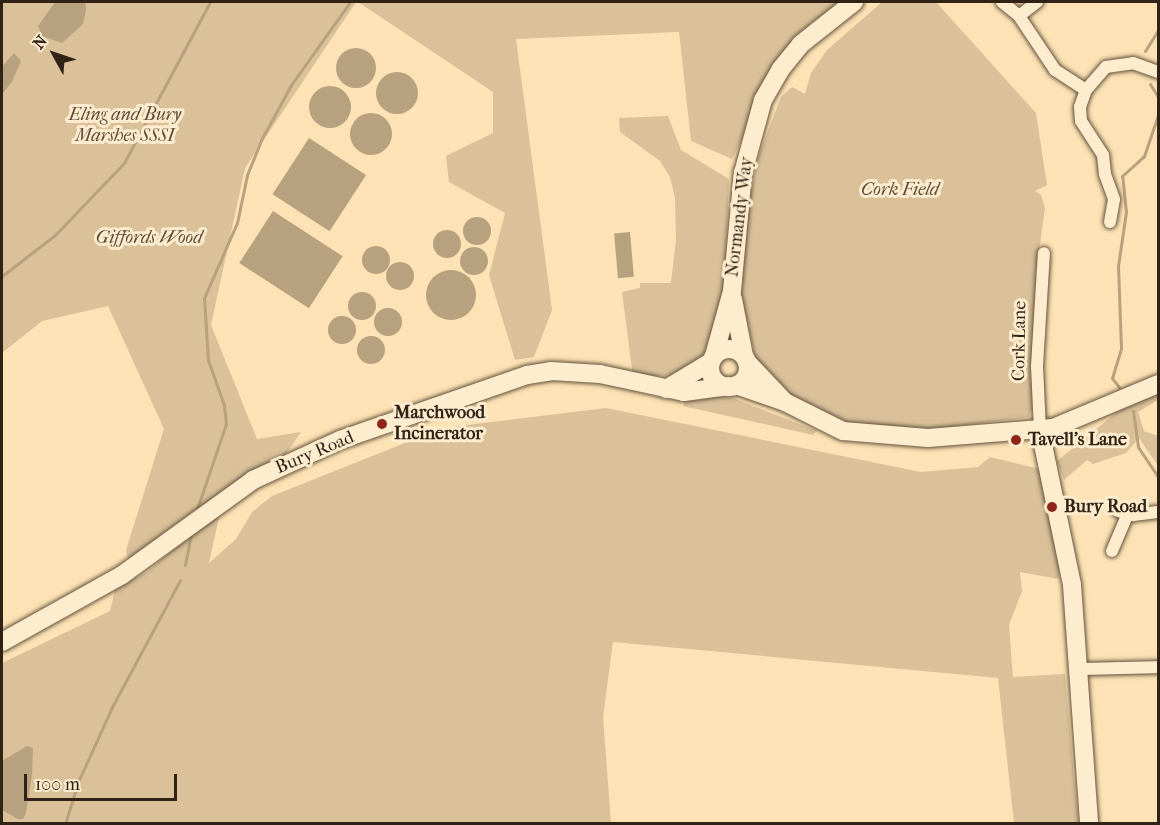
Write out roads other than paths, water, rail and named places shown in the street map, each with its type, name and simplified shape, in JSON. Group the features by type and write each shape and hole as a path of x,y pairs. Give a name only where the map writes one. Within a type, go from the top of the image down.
{"street":[{"name":"Normandy Way","path":"713,359 732,291 743,173 763,100 780,70 801,45 854,2"},
{"path":"1002,2 1019,16 1055,70 1086,90"},
{"path":"1019,16 1037,2"},
{"path":"1110,222 1114,199 1105,174 1103,155 1081,121 1080,107 1086,90 1097,75 1120,62 1158,72"},
{"name":"Cork Lane","path":"1040,430 1037,366 1044,254"},
{"name":"Normandy Way","path":"732,291 745,359"},
{"path":"666,389 729,349 745,359 785,402"},
{"path":"713,359 714,379 785,402 833,428 881,436 963,437 1040,430 1085,417 1158,384"},
{"path":"732,386 745,377 745,359"},
{"name":"Bury Road","path":"2,642 122,575 253,480 340,440 527,375 582,372 684,392 732,386"},
{"path":"1040,430 1067,553 1089,824"},
{"path":"1112,551 1122,513 1158,512"},
{"path":"1078,669 1158,667"}],"waterway":[{"path":"2,276 55,235 124,163 210,2"},
{"path":"197,509 226,424 224,405 208,360 204,298 237,223 247,175 261,140 291,85 350,2"},
{"path":"1145,51 1158,30"},
{"path":"1150,84 1158,97"},
{"path":"1119,387 1112,378 1121,348 1118,266 1126,212 1122,176 1144,156 1158,115"},
{"path":"1133,411 1138,447 1158,477"},
{"path":"185,565 191,535"},
{"path":"65,824 78,782 112,707 180,580"}],"place":[{"name":"Marchwood Incinerator","path":"382,424"},
{"name":"Tavell's Lane","path":"1016,440"},
{"name":"Bury Road","path":"1052,507"}],"park label":[{"name":"Eling and Bury Marshes SSSI","path":"125,126"},
{"name":"Cork Field","path":"900,190"},
{"name":"Giffords Wood","path":"149,238"}]}
